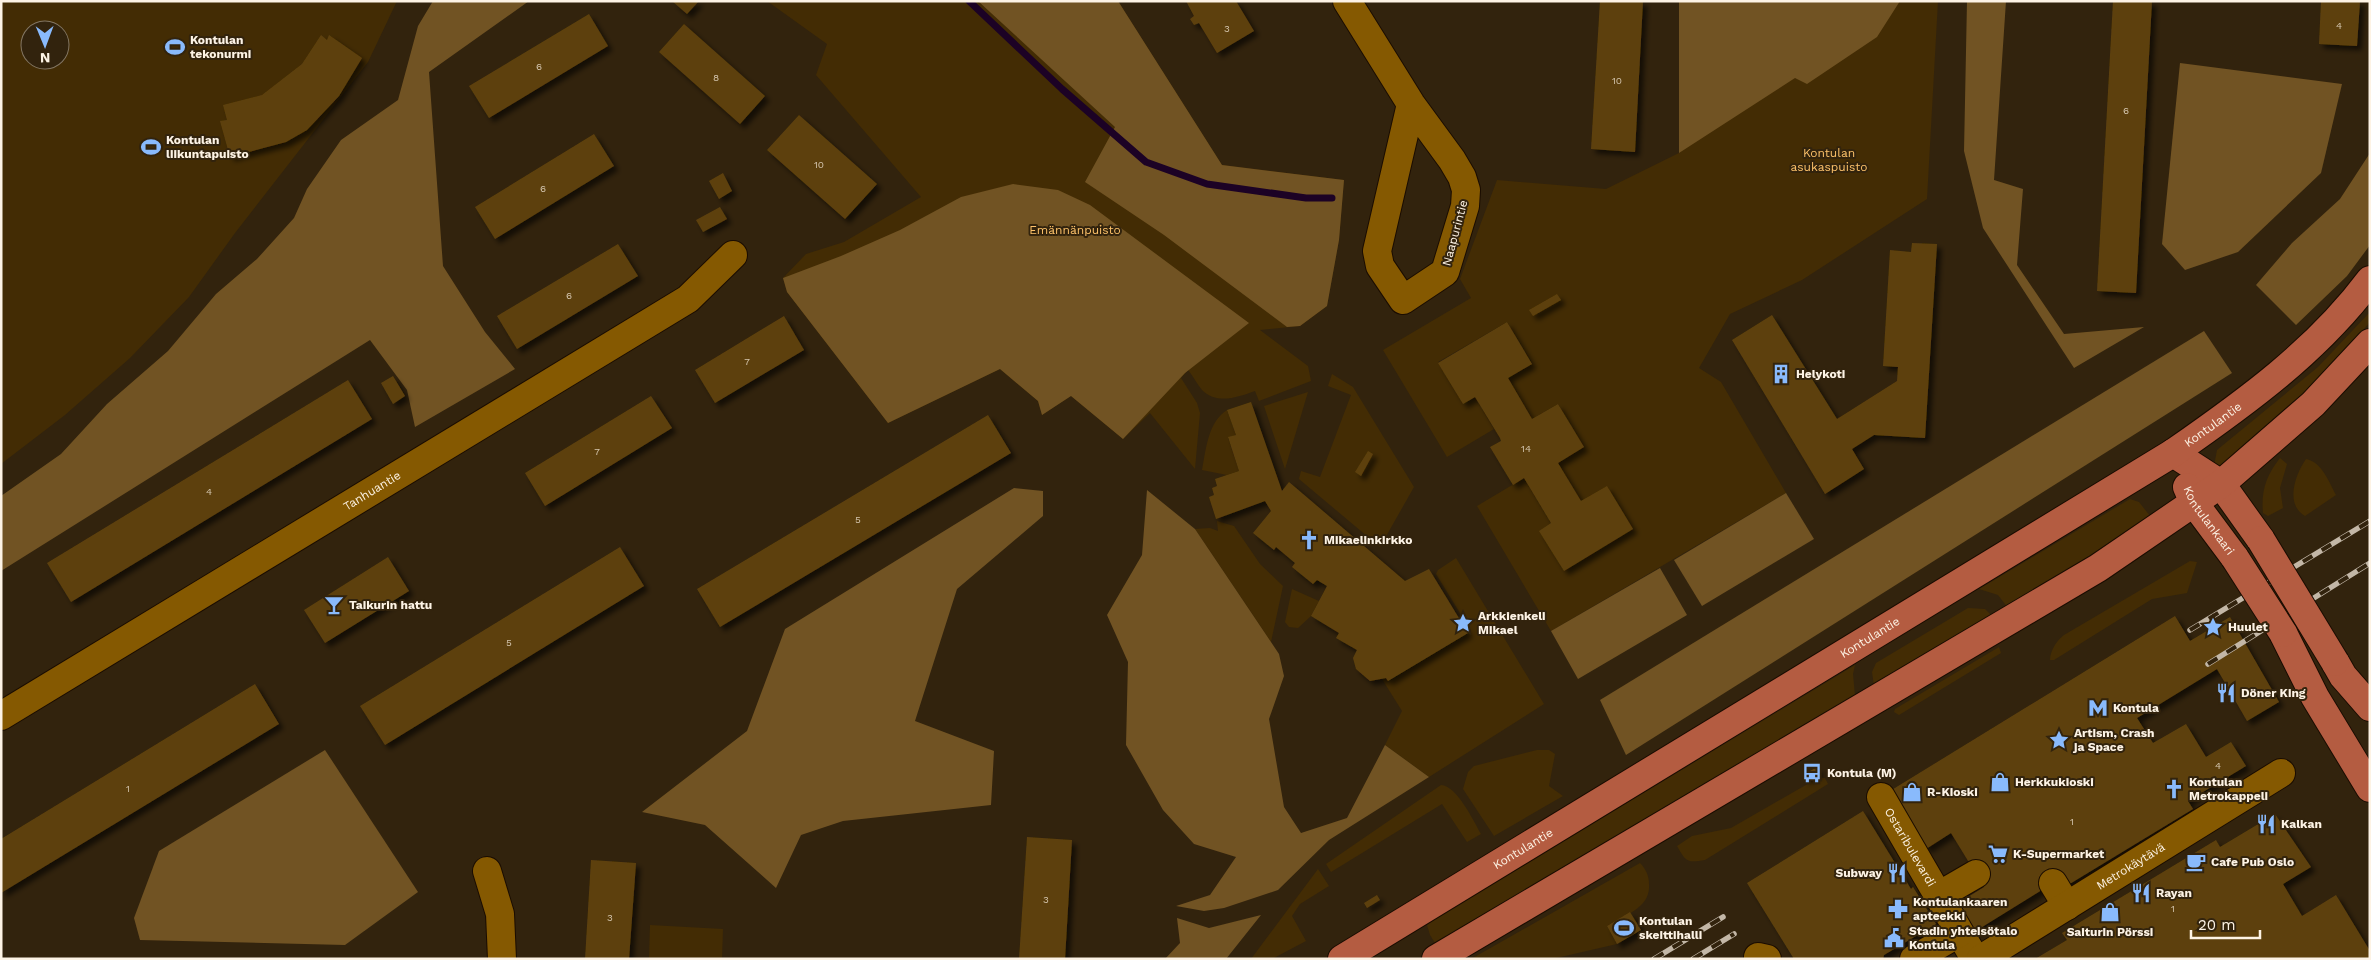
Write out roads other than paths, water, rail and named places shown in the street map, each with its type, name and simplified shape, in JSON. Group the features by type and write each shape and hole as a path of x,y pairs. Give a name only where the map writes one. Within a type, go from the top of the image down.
{"main road":[{"name":"Kontulantie","path":"1342,959 2173,453 2237,408 2286,369 2325,332 2370,280"},
{"path":"1436,959 2090,573 2222,484 2313,404 2370,343"},
{"name":"Kontulankaari","path":"2173,453 2222,484 2249,522 2343,676 2370,707"},
{"name":"Kontulankaari","path":"2173,453 2194,503 2222,540 2283,633 2305,678 2370,788"}],"street":[{"name":"Naapurintie","path":"1347,1 1411,104 1452,160 1462,177 1466,190 1465,206 1445,272 1403,300 1380,266 1378,251 1411,104"},
{"name":"Tanhuantie","path":"1,716 688,299 733,255"},
{"name":"Metrokäytävä","path":"1981,959 2060,895 2281,773"},
{"name":"Ostaribulevardi","path":"1881,797 1902,822 1938,896 1974,959"},
{"path":"487,871 500,914 502,959"},
{"name":"Ostaribulevardi","path":"1938,896 1976,874"},
{"path":"1914,959 1959,932"},
{"path":"1760,959 1758,957 1767,959"}],"waterway":[{"path":"969,1 1062,89 1146,162 1207,184 1306,198 1332,198"}],"railway":[{"path":"2190,630 2370,521"},
{"path":"2208,664 2370,563"},
{"path":"1654,959 1723,917"},
{"path":"1693,959 1734,934"}],"place":[{"name":"Kontulan tekonurmi","path":"175,47"},
{"name":"Kontulan liikuntapuisto","path":"151,147"},
{"name":"Helykoti","path":"1781,374"},
{"name":"Mikaelinkirkko","path":"1309,540"},
{"name":"Taikurin hattu","path":"334,605"},
{"name":"Arkkienkeli Mikael","path":"1463,623"},
{"name":"Huulet","path":"2213,627"},
{"name":"Döner King","path":"2226,693"},
{"name":"Kontula","path":"2098,708"},
{"name":"Artism, Crash ja Space","path":"2059,740"},
{"name":"Kontula (M)","path":"1812,773"},
{"name":"Herkkukioski","path":"2000,782"},
{"name":"Kontulan Metrokappeli","path":"2174,789"},
{"name":"R-Kioski","path":"1912,792"},
{"name":"Kalkan","path":"2266,824"},
{"name":"K-Supermarket","path":"1998,854"},
{"name":"Cafe Pub Oslo","path":"2196,862"},
{"name":"Subway","path":"1897,873"},
{"name":"Rayan","path":"2141,893"},
{"name":"Kontulankaaren apteekki","path":"1898,909"},
{"name":"Saiturin Pörssi","path":"2110,912"},
{"name":"Kontulan skeittihalli","path":"1624,928"},
{"name":"Stadin yhteisötalo Kontula","path":"1894,938"}],"park label":[{"name":"Kontulan asukaspuisto","path":"1829,160"},
{"name":"Emännänpuisto","path":"1075,230"}]}
